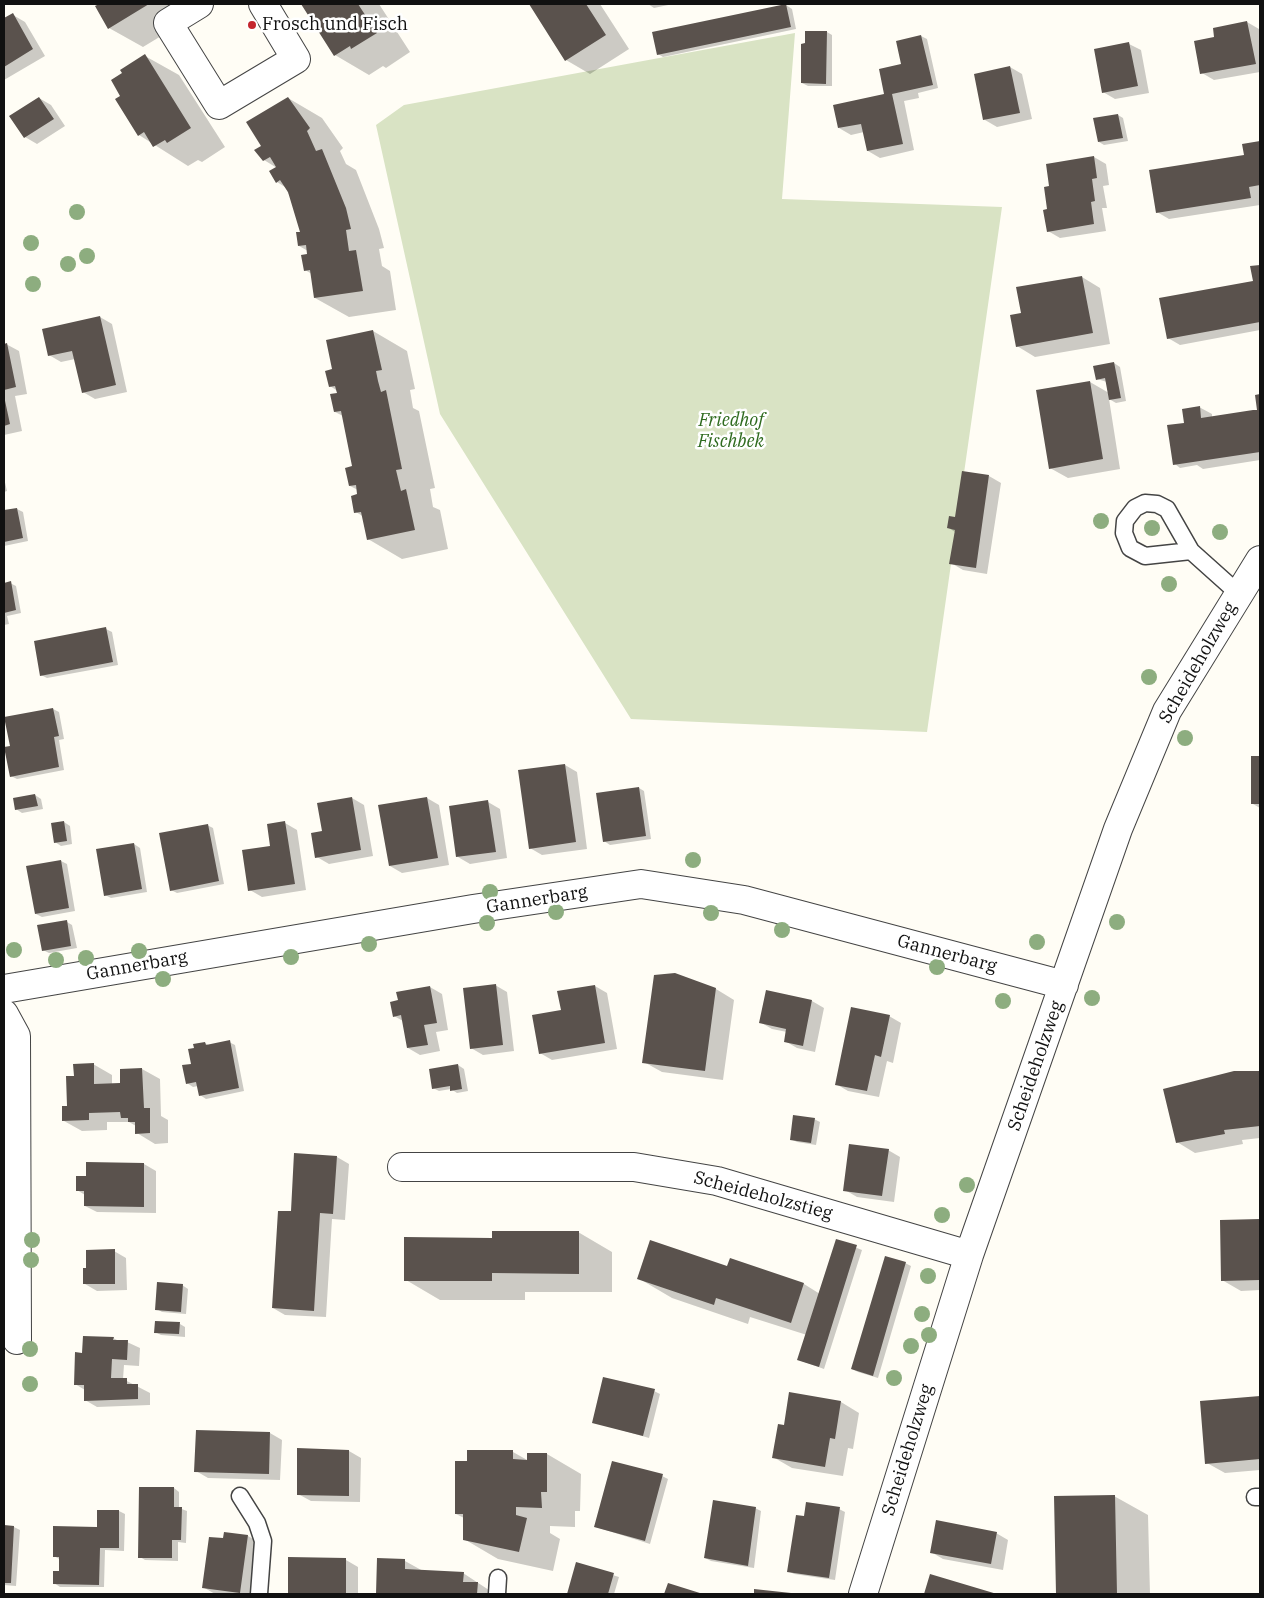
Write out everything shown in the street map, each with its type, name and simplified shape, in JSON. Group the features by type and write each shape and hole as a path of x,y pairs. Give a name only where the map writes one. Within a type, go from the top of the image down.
{"street":[{"path":"199,4 168,23 219,105 296,59 264,4"},
{"name":"Scheideholzweg","path":"863,1594 969,1256 1118,828 1167,711 1260,560"},
{"name":"Gannerbarg","path":"4,989 463,911 641,884 752,902 1064,985"},
{"path":"4,1014 16,1036 17,1340"},
{"name":"Scheideholzstieg","path":"402,1167 634,1167 717,1181 969,1256"}],"lane":[{"path":"1191,551 1238,594"},
{"path":"240,1496 256,1523 263,1541 259,1594"}],"green space":[{"name":"Friedhof Fischbek","path":"795,33 782,199 1002,207 927,732 631,719 440,414 376,125 404,105"}],"building":[{"path":"99,4 149,4 108,29 95,6"},
{"path":"301,4 358,4 377,33 351,49 350,46 334,56"},
{"path":"529,4 586,4 606,35 565,61"},
{"path":"786,4 791,27 657,55 652,32"},
{"path":"13,13 33,49 4,67 4,18"},
{"path":"1247,21 1256,64 1200,74 1194,41 1214,37 1213,28"},
{"path":"805,31 827,31 826,84 801,83 801,44 805,43"},
{"path":"921,35 933,85 892,94 903,144 867,151 861,124 838,128 833,105 884,94 879,69 901,64 896,41"},
{"path":"1129,42 1138,86 1102,93 1094,49"},
{"path":"145,54 191,128 167,143 165,140 153,147 144,132 138,136 115,99 120,96 111,80 122,73 120,70"},
{"path":"1010,66 1020,113 983,120 974,74"},
{"path":"39,97 54,119 24,138 9,116"},
{"path":"288,97 310,128 307,131 316,151 322,149 346,208 351,229 346,230 349,251 356,250 363,291 314,298 310,270 304,271 301,255 307,254 306,245 298,246 296,232 300,232 288,192 280,180 276,183 269,171 276,167 270,157 263,161 254,150 261,146 246,122"},
{"path":"1118,114 1123,138 1098,142 1093,118"},
{"path":"1260,141 1260,185 1249,187 1251,198 1156,213 1149,170 1244,155 1242,144"},
{"path":"1094,156 1097,178 1092,179 1095,201 1091,202 1094,224 1047,232 1043,210 1047,209 1044,187 1049,186 1046,164"},
{"path":"1260,265 1260,322 1167,339 1159,298 1253,281 1250,266"},
{"path":"1082,276 1093,333 1016,347 1010,315 1021,313 1016,287"},
{"path":"100,316 116,385 82,393 72,351 48,356 42,329"},
{"path":"373,330 382,370 376,371 378,381 381,392 386,390 402,469 396,470 401,491 406,489 415,530 367,540 361,512 354,513 351,496 357,494 356,485 349,486 345,468 352,466 341,411 334,412 330,394 337,393 335,386 329,387 325,371 332,369 326,340"},
{"path":"7,343 16,387 4,390 4,344"},
{"path":"1114,362 1121,398 1109,400 1105,378 1096,380 1093,366"},
{"path":"1090,381 1103,459 1049,469 1036,390"},
{"path":"1260,394 1260,452 1173,465 1167,425 1184,423 1182,409 1200,406 1201,418 1257,410 1255,395"},
{"path":"4,396 10,424 4,426"},
{"path":"962,471 989,475 976,568 949,564 955,530 947,528 949,516 955,517"},
{"path":"17,508 23,538 4,542 4,510"},
{"path":"11,581 16,610 4,613 4,583"},
{"path":"106,627 113,662 40,676 34,641"},
{"path":"53,708 59,736 54,737 59,767 10,777 4,747 10,746 4,717"},
{"path":"1251,756 1260,756 1260,804 1251,804"},
{"path":"565,764 576,842 529,849 518,770"},
{"path":"639,787 646,836 603,842 596,793"},
{"path":"35,794 38,806 15,810 13,798"},
{"path":"352,797 361,850 315,858 311,833 322,831 317,803"},
{"path":"427,797 438,858 389,866 378,805"},
{"path":"488,800 496,852 456,857 449,806"},
{"path":"64,821 67,841 54,843 51,823"},
{"path":"285,821 295,884 248,891 242,850 270,846 267,824"},
{"path":"208,824 219,881 170,891 159,833"},
{"path":"134,843 142,889 104,896 96,849"},
{"path":"61,860 69,908 35,914 26,866"},
{"path":"67,920 71,946 42,951 37,925"},
{"path":"675,973 716,988 705,1071 642,1063 654,975"},
{"path":"496,984 503,1045 470,1049 463,988"},
{"path":"595,985 605,1043 539,1054 532,1015 561,1010 557,991"},
{"path":"430,986 437,1023 424,1025 428,1045 407,1048 401,1015 393,1017 390,1002 398,1000 396,992"},
{"path":"766,990 812,1000 803,1046 784,1042 786,1029 759,1023"},
{"path":"851,1007 890,1015 881,1057 875,1055 867,1091 835,1085"},
{"path":"230,1040 239,1088 199,1096 196,1082 186,1084 182,1065 191,1064 188,1049 194,1048 193,1044 205,1042 206,1045"},
{"path":"94,1063 94,1084 120,1083 120,1069 142,1068 144,1108 150,1108 150,1133 135,1134 135,1122 128,1122 128,1118 121,1118 120,1112 89,1113 89,1120 62,1121 62,1106 67,1106 66,1076 74,1076 73,1064"},
{"path":"458,1064 462,1089 450,1091 450,1086 432,1089 429,1069"},
{"path":"1234,1071 1260,1071 1260,1126 1224,1130 1225,1134 1176,1143 1163,1089"},
{"path":"793,1115 815,1118 811,1143 790,1140"},
{"path":"849,1144 889,1149 882,1196 843,1191"},
{"path":"294,1153 337,1156 333,1214 320,1213 314,1311 272,1308 278,1211 291,1211"},
{"path":"86,1162 144,1163 144,1207 84,1206 84,1191 76,1191 76,1176 86,1176"},
{"path":"1260,1219 1260,1280 1221,1281 1220,1220"},
{"path":"492,1231 579,1231 579,1274 492,1273 492,1281 404,1281 404,1237 492,1238"},
{"path":"836,1239 857,1245 819,1367 797,1360"},
{"path":"650,1240 727,1266 730,1258 804,1283 791,1323 716,1298 714,1305 637,1279"},
{"path":"115,1249 115,1284 83,1284 83,1268 86,1268 86,1250"},
{"path":"885,1256 906,1262 873,1376 851,1369"},
{"path":"157,1282 183,1284 181,1312 155,1310"},
{"path":"155,1321 180,1322 179,1334 154,1333"},
{"path":"83,1336 114,1337 113,1340 128,1340 127,1360 112,1359 111,1378 127,1378 127,1384 138,1384 138,1399 84,1401 84,1385 74,1385 75,1352 82,1353"},
{"path":"603,1377 655,1389 643,1436 592,1423"},
{"path":"789,1392 841,1401 835,1439 830,1438 825,1467 772,1458 778,1424 784,1425"},
{"path":"1260,1396 1260,1459 1205,1464 1200,1401"},
{"path":"196,1430 270,1432 269,1474 194,1472"},
{"path":"297,1448 349,1450 349,1496 297,1495"},
{"path":"467,1450 513,1450 513,1459 527,1460 527,1453 547,1453 547,1492 541,1492 542,1508 516,1507 516,1515 527,1518 519,1552 463,1540 463,1514 455,1514 455,1461 467,1461"},
{"path":"612,1461 663,1474 645,1541 594,1527"},
{"path":"139,1487 174,1487 174,1507 182,1507 181,1540 172,1540 172,1558 138,1558"},
{"path":"1115,1495 1117,1594 1056,1594 1054,1496"},
{"path":"713,1500 756,1507 748,1566 704,1558"},
{"path":"806,1502 840,1507 829,1578 787,1572 796,1515 804,1516"},
{"path":"97,1510 119,1510 119,1548 100,1548 99,1585 53,1584 53,1571 59,1571 59,1557 53,1557 53,1526 97,1527"},
{"path":"936,1520 997,1532 991,1564 930,1553"},
{"path":"4,1525 14,1526 11,1583 4,1583"},
{"path":"224,1532 248,1535 240,1593 202,1588 209,1537 223,1538"},
{"path":"288,1557 346,1558 346,1594 288,1594"},
{"path":"377,1558 405,1559 405,1569 464,1572 463,1582 478,1582 477,1594 376,1594"},
{"path":"576,1562 614,1573 608,1594 567,1594"},
{"path":"930,1574 997,1594 924,1594"},
{"path":"668,1583 703,1594 664,1594"},
{"path":"754,1589 791,1593 791,1594 754,1594"}],"place":[{"name":"Frosch und Fisch","path":"252,25"}]}
